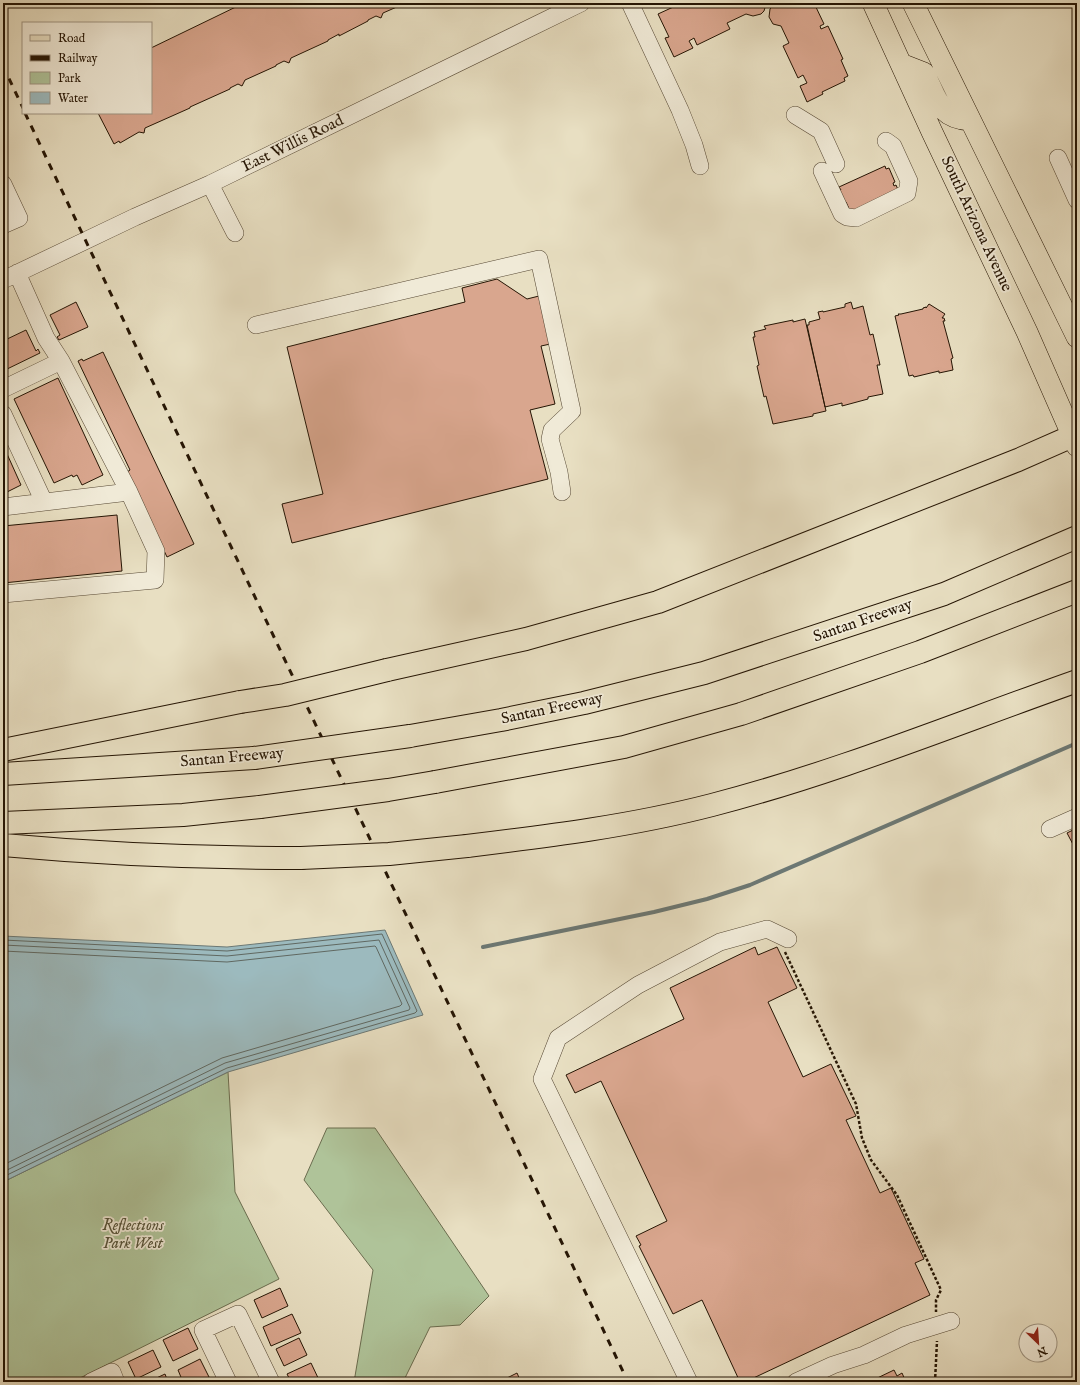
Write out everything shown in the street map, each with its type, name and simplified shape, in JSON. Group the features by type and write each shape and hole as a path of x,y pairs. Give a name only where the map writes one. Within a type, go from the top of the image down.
{"highway":[{"path":"3,750 240,702 285,695 387,670 526,639 658,602 1011,462 1076,439"},
{"name":"Santan Freeway","path":"3,774 254,758 410,736 501,720 584,703 704,673 944,594 1077,537"},
{"path":"3,824 183,815 260,806 388,790 624,747 741,714 920,652 1077,592"},
{"path":"3,845 143,855 231,858 301,858 389,854 582,832 711,805 813,776 1077,681"}],"main road":[{"name":"South Arizona Avenue","path":"873,3 1076,439"},
{"path":"913,3 1077,337"},
{"path":"901,64 924,73 945,112 959,120 970,120"}],"street":[{"name":"East Willis Road","path":"10,277 135,217 210,184 581,3"},
{"path":"630,3 680,110 694,145 700,166"},
{"path":"795,115 821,131 842,214 847,217 856,218 907,193 909,181 893,146 886,141"},
{"path":"1058,158 1077,200"},
{"path":"3,184 19,218 3,225"},
{"path":"210,184 235,233"},
{"path":"256,325 539,259 572,411 552,430 550,439 559,472 562,492"},
{"path":"3,594 155,580 156,551 128,492 61,362 10,277"},
{"path":"3,389 61,362"},
{"path":"3,414 44,502"},
{"path":"3,507 128,492"},
{"path":"1050,829 1077,817"},
{"path":"688,1382 542,1079 558,1038 638,986 720,942 768,929 788,938"},
{"path":"228,1382 204,1330 238,1314 271,1382"},
{"path":"796,1382 833,1365 864,1355 906,1335 944,1323"},
{"path":"91,1382 112,1372 116,1382"}],"path":[{"path":"788,938 781,943 793,972 856,1104 862,1138 871,1160 897,1195 941,1290 936,1300 944,1323 937,1352 934,1382"}],"green space":[{"name":"Reflections Park West","path":"228,1072 235,1192 279,1279 72,1382 3,1382 3,1182"},
{"path":"327,1128 375,1128 489,1296 460,1325 430,1327 404,1380 405,1382 354,1382 373,1270 304,1180"}],"water":[{"path":"385,930 423,1015 228,1072 3,1182 3,936 227,947"}],"building":[{"path":"244,3 401,3 398,4 399,6 383,13 381,18 376,16 339,36 339,34 328,41 291,58 289,63 284,61 245,80 242,86 238,84 145,128 144,133 139,132 120,143 119,141 114,144 99,114 152,114 152,48"},
{"path":"682,3 766,4 764,11 761,14 753,16 746,14 727,23 730,29 697,45 694,38 689,41 693,48 674,57 665,38 669,37 658,14"},
{"path":"775,3 814,3 824,24 820,26 821,29 828,26 843,59 841,60 848,76 844,78 845,81 822,92 823,94 807,102 800,86 807,83 803,75 798,78 783,46 789,43 781,26 773,24 769,17 770,9"},
{"path":"885,166 886,169 889,168 895,182 893,183 894,186 896,185 899,192 851,213 846,202 844,203 838,191 841,190 839,187"},
{"path":"497,279 527,299 543,295 555,343 541,346 555,404 530,410 548,479 292,543 282,504 323,494 287,347 465,302 462,288"},
{"path":"76,302 88,327 59,340 57,337 60,335 50,315"},
{"path":"851,302 853,309 863,306 870,335 873,334 880,365 877,365 883,394 868,397 868,399 842,406 842,403 825,407 807,325 809,325 809,322 820,319 818,312 845,307 845,304"},
{"path":"929,304 945,314 942,318 944,318 945,321 943,321 953,358 951,359 953,370 939,373 939,371 914,377 913,375 909,376 895,316 926,308"},
{"path":"805,319 826,411 813,414 813,416 773,424 766,396 764,397 757,366 759,365 753,337 755,337 754,332 766,329 764,326"},
{"path":"26,330 36,351 38,349 40,353 3,371 3,341"},
{"path":"103,352 194,544 167,557 127,472 130,470 78,361 82,359 83,361"},
{"path":"58,378 103,475 82,485 77,475 73,477 72,475 54,483 14,399"},
{"path":"3,445 21,485 3,494"},
{"path":"117,515 122,571 3,583 3,526"},
{"path":"1077,828 1077,852 1067,833"},
{"path":"755,947 758,955 777,947 797,988 768,1002 803,1077 831,1064 856,1116 846,1120 880,1193 891,1188 924,1259 915,1263 930,1295 745,1382 740,1382 702,1300 673,1314 639,1246 641,1245 636,1236 667,1221 601,1081 575,1093 566,1075 684,1019 670,988"},
{"path":"280,1288 288,1306 262,1318 254,1300"},
{"path":"292,1314 301,1333 271,1346 263,1327"},
{"path":"188,1328 198,1349 173,1361 163,1340"},
{"path":"299,1338 307,1355 284,1366 276,1349"},
{"path":"153,1350 161,1367 136,1379 128,1362"},
{"path":"200,1359 210,1379 204,1382 183,1382 178,1370"},
{"path":"311,1363 320,1382 291,1382 287,1374"},
{"path":"894,1370 897,1376 902,1373 906,1382 869,1382"},
{"path":"517,1373 521,1382 499,1382"},
{"path":"165,1374 168,1382 148,1382"}],"waterway":[{"path":"483,947 654,912 707,899 750,885 1077,743"}],"railway":[{"path":"3,66 22,106"},
{"path":"25,114 628,1382"}]}
